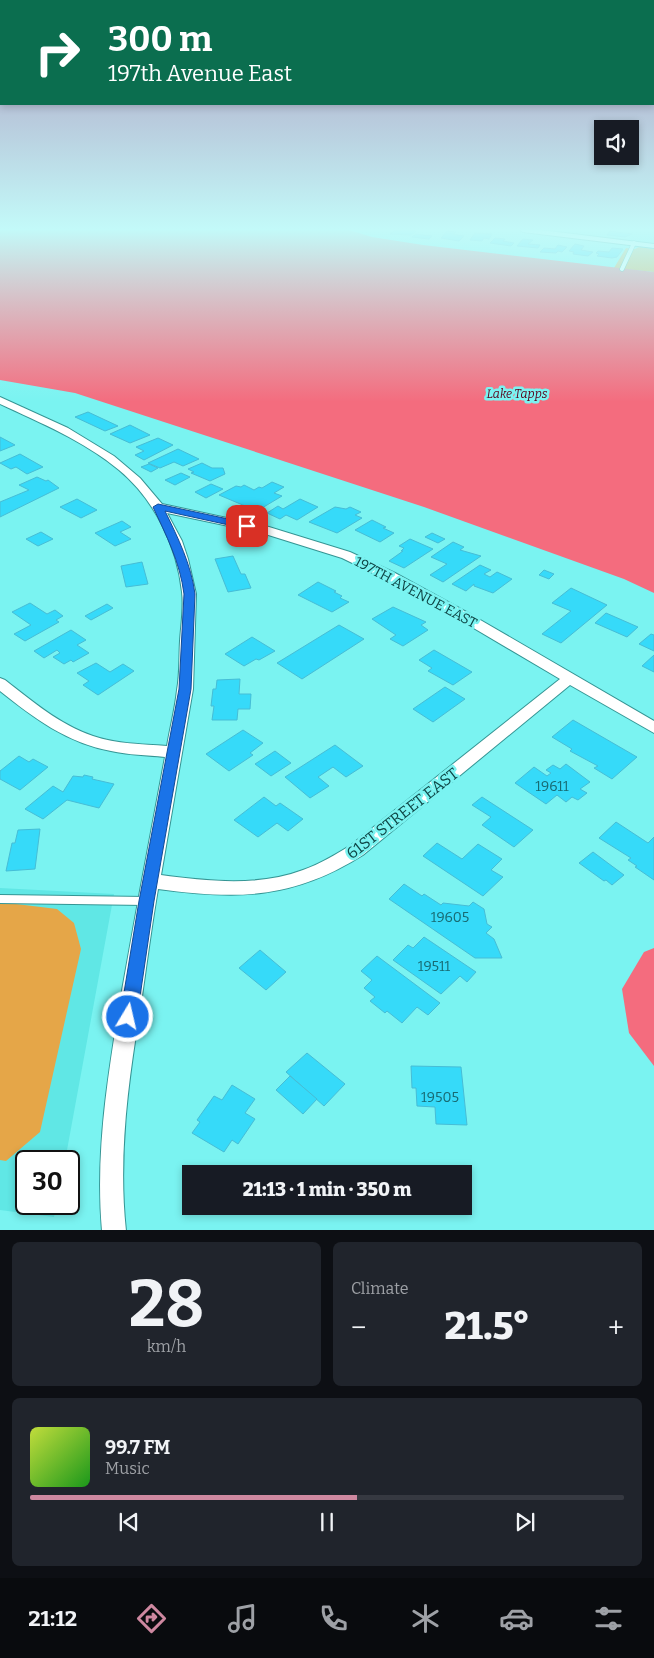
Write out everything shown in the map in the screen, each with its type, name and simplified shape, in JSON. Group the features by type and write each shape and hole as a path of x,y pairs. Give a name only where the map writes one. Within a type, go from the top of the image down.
{"street":[{"path":"0,400 87,444 123,468 158,507 181,556 188,579 185,689 175,753 146,901 120,1068 112,1144 114,1230"},
{"name":"197TH AVENUE EAST","path":"158,507 280,534 346,555 390,576 465,617 654,728"},
{"name":"61ST STREET EAST","path":"150,881 196,888 269,887 294,882 325,868 357,850 569,679"},
{"path":"0,683 38,713 81,737 100,744 175,753"}],"lane":[{"path":"0,899 146,901"}],"shaded area":[{"path":"0,888 114,894 67,1150 15,1150 15,1212 0,1210"},
{"path":"0,902 57,909 74,923 81,949 40,1132 19,1150 15,1150 15,1153 6,1161 0,1160"},
{"path":"39,1215 54,1215 54,1217"}],"water":[{"name":"Lake Tapps","path":"0,287 654,287 654,593 624,579 424,507 75,393 0,380"},
{"path":"654,948 654,1066 629,1033 622,989 644,952"}],"building":[{"path":"88,412 118,426 105,431 75,417"},
{"path":"130,425 150,435 130,443 110,434"},
{"path":"0,437 15,445 0,451"},
{"path":"158,438 173,445 144,460 135,455 144,451 136,447"},
{"path":"178,449 199,459 183,466 174,462 160,468 148,463"},
{"path":"20,454 43,467 27,474 16,467 11,469 0,463"},
{"path":"202,463 212,468 223,468 225,474 210,481 191,473 194,472 188,469"},
{"path":"149,464 158,468 151,472 141,467"},
{"path":"181,473 190,477 175,485 165,480"},
{"path":"37,477 48,480 59,488 0,517 0,502 29,490 19,485"},
{"path":"272,482 284,487 274,493 282,496 257,511 219,495 236,486 241,487 244,485 254,490"},
{"path":"211,484 223,489 206,498 195,492"},
{"path":"77,499 97,510 81,518 60,507"},
{"path":"300,499 318,507 297,520 286,515 280,519 267,513 278,506 283,509"},
{"path":"335,507 346,509 350,507 361,512 355,515 362,518 337,533 309,522"},
{"path":"372,520 394,533 380,542 355,530"},
{"path":"122,521 131,527 120,532 131,539 115,546 95,533"},
{"path":"41,532 53,539 38,546 26,539"},
{"path":"432,533 445,539 438,543 425,537"},
{"path":"410,539 433,549 404,568 389,561 403,551 401,551 404,548 399,546"},
{"path":"453,542 464,547 460,550 481,556 443,582 430,575 447,564 431,557"},
{"path":"233,556 241,574 245,574 251,588 228,592 215,559"},
{"path":"142,562 148,584 126,587 121,566"},
{"path":"480,565 491,570 484,574 490,577 497,572 512,579 493,593 474,586 474,584 466,591 452,584"},
{"path":"544,570 554,574 549,579 539,575"},
{"path":"318,582 336,591 334,592 342,596 340,598 349,602 332,612 298,595"},
{"path":"571,588 607,605 561,643 542,634 571,611 552,603"},
{"path":"30,603 47,614 55,610 63,616 56,620 59,622 25,641 14,634 31,625 12,612"},
{"path":"107,604 113,608 91,620 85,616"},
{"path":"393,607 426,622 421,625 428,630 403,646 390,639 396,635 372,619"},
{"path":"606,613 638,627 627,637 595,623"},
{"path":"339,625 364,639 302,679 277,663"},
{"path":"71,630 86,640 77,645 89,653 73,662 71,660 64,664 53,657 60,653 57,650 44,658 34,651"},
{"path":"651,634 654,635 654,651 639,644"},
{"path":"252,637 275,651 244,666 225,654"},
{"path":"434,650 472,672 453,685 428,671 432,668 419,660"},
{"path":"654,655 654,672 642,666"},
{"path":"96,663 110,672 123,664 134,671 98,695 83,685 89,681 77,673"},
{"path":"240,679 239,694 251,694 250,709 238,709 237,720 212,720 214,706 211,706 213,689 216,689 217,680"},
{"path":"445,687 465,699 433,722 413,709"},
{"path":"573,720 637,757 612,779 594,768 598,766 570,751 572,749 552,737"},
{"path":"243,730 263,743 250,753 253,755 229,771 206,754"},
{"path":"335,745 363,766 346,777 333,767 318,777 329,786 310,798 285,777"},
{"path":"275,751 291,763 271,776 255,764"},
{"path":"19,756 29,762 33,759 48,767 20,790 0,779 0,771"},
{"path":"566,764 590,782 580,789 587,793 578,800 572,797 566,802 557,795 546,804 515,783 534,767 547,776 551,773 546,770 553,765 560,769"},
{"path":"84,775 93,777 92,779 114,784 99,808 67,800 43,819 25,809 53,786 63,792 73,776 83,777"},
{"path":"264,797 276,806 280,803 303,819 288,831 277,823 258,837 234,820"},
{"path":"482,797 533,830 514,847 482,825 491,817 472,805"},
{"path":"616,822 648,843 654,837 654,880 635,867 637,866 628,860 631,858 599,838"},
{"path":"40,829 35,869 6,871 12,843 15,843 18,830"},
{"path":"437,843 462,859 478,844 502,859 491,870 503,877 483,896 423,856"},
{"path":"593,852 624,875 612,885 579,863"},
{"path":"404,884 422,896 424,894 441,905 443,903 469,906 473,902 484,909 487,924 492,927 486,933 494,939 502,958 475,958 389,899"},
{"path":"424,937 476,972 467,982 460,976 441,994 393,960 408,945 413,948"},
{"path":"260,950 286,972 266,990 239,968"},
{"path":"377,956 440,1003 428,1015 417,1007 402,1023 387,1011 385,1013 370,1001 375,997 364,988 372,980 361,971"},
{"path":"307,1053 345,1084 324,1106 286,1072"},
{"path":"411,1066 461,1067 467,1125 436,1124 435,1107 417,1106 416,1088 412,1088"},
{"path":"290,1076 317,1099 303,1114 276,1090"},
{"path":"232,1085 255,1099 245,1113 255,1119 238,1144 232,1140 224,1152 192,1133 200,1122 197,1120 214,1096 222,1100"}],"route":[{"path":"128,1017 146,901 175,753 185,689 188,579 181,556 158,507 247,526"}]}
